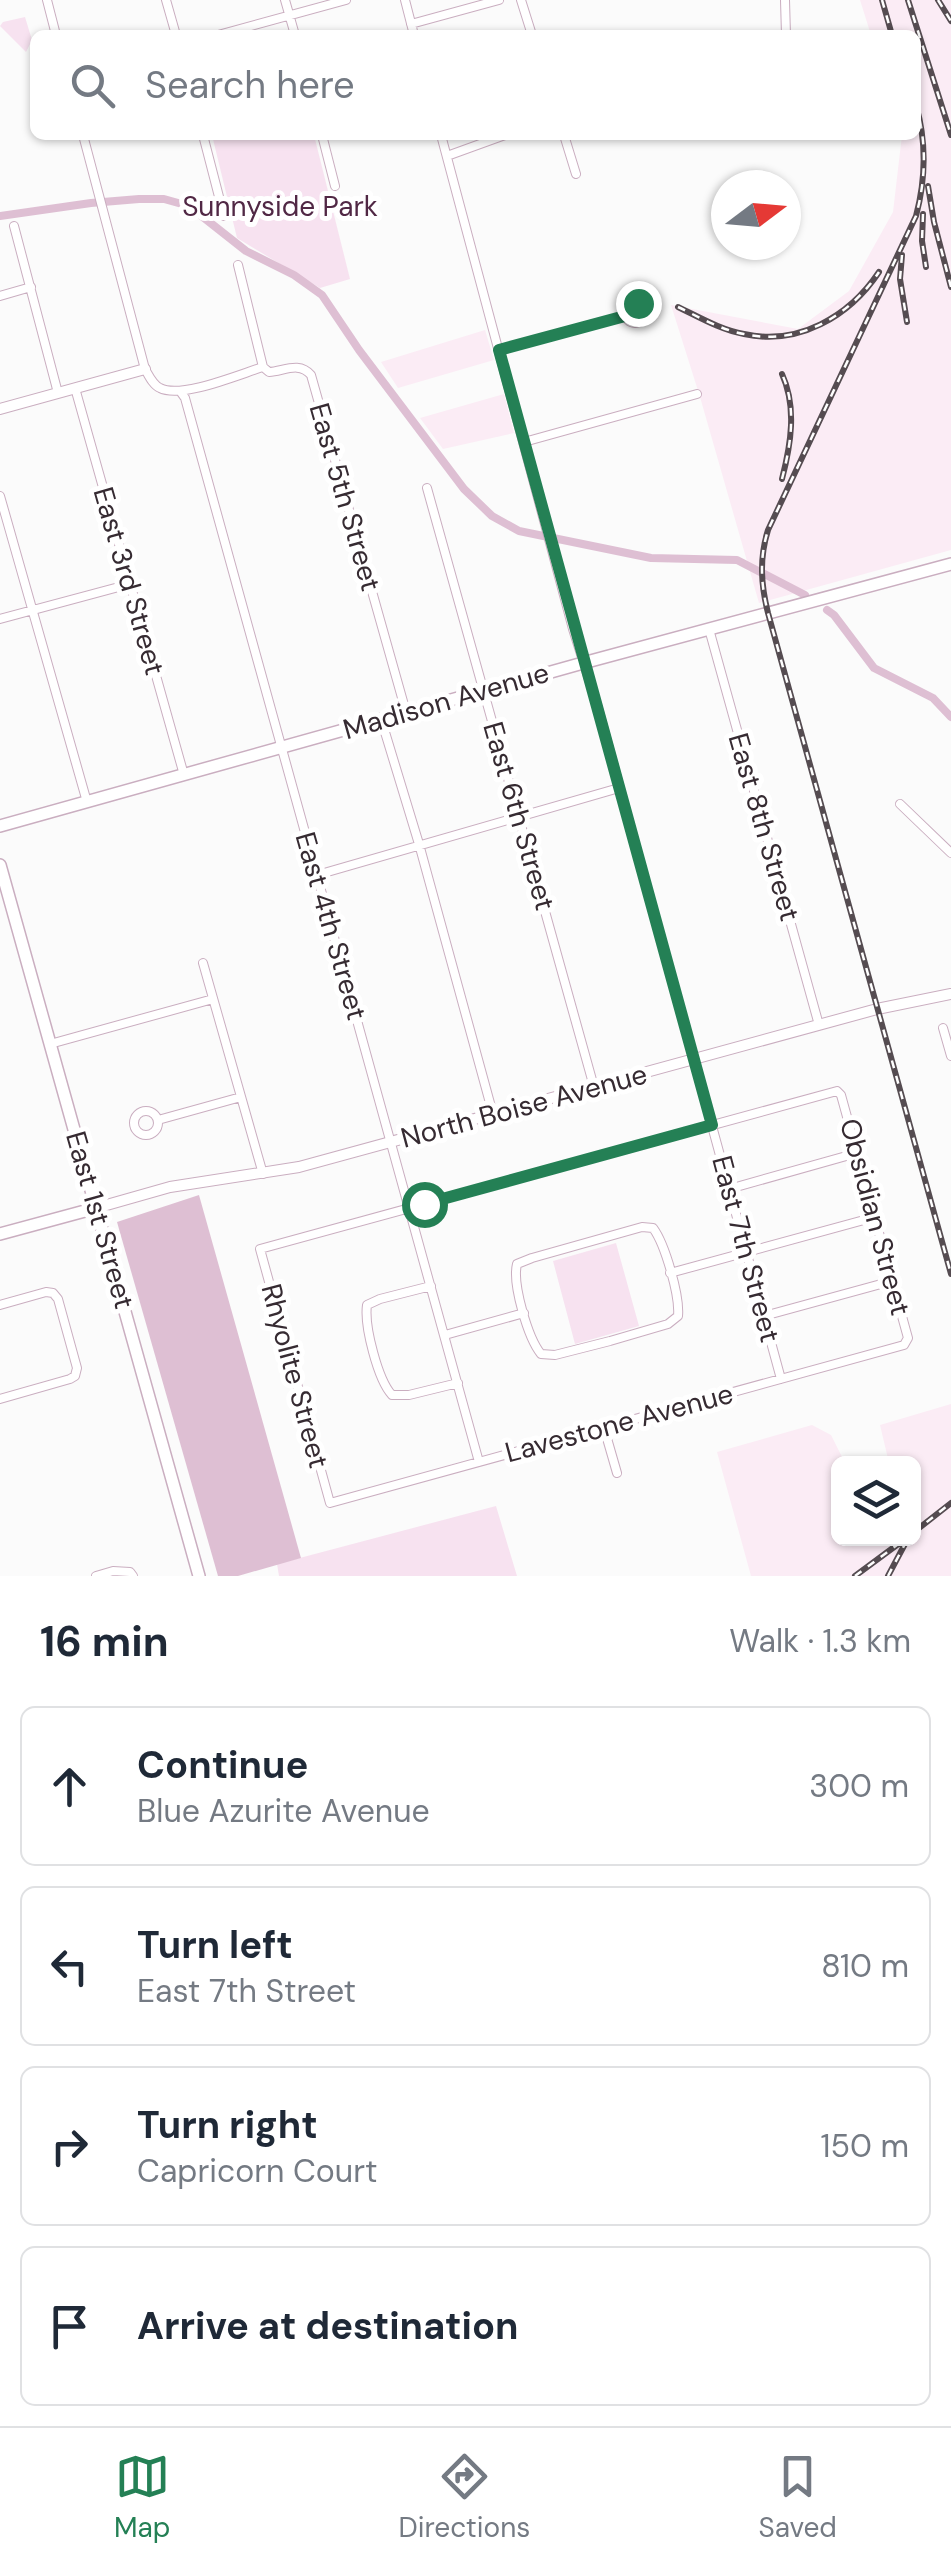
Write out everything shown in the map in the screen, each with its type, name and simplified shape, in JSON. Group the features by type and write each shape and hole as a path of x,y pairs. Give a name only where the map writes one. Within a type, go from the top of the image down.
{"main road":[{"name":"Madison Avenue","path":"0,826 583,662 951,564"},
{"name":"East 1st Street","path":"0,865 199,1576"},
{"path":"0,1234 96,1208"}],"street":[{"path":"47,0 55,30"},
{"path":"166,0 175,30"},
{"path":"285,0 294,30"},
{"path":"237,30 346,0"},
{"path":"405,0 413,30"},
{"path":"411,24 499,0"},
{"path":"521,0 530,30"},
{"path":"785,0 786,30"},
{"path":"84,140 145,369 159,388 180,391 264,367 238,266"},
{"path":"204,140 224,216"},
{"path":"323,140 335,186"},
{"name":"East 7th Street","path":"442,140 781,1379"},
{"path":"447,156 491,140"},
{"path":"566,140 576,174"},
{"path":"14,226 58,393"},
{"path":"0,296 30,286"},
{"path":"499,350 625,316"},
{"name":"East 5th Street","path":"264,367 269,372 302,368 310,375 406,712"},
{"path":"0,409 145,369"},
{"name":"East 3rd Street","path":"75,388 184,775"},
{"name":"East 4th Street","path":"180,391 479,1462"},
{"path":"524,442 697,394"},
{"name":"East 6th Street","path":"427,488 594,1086"},
{"path":"0,496 86,802"},
{"path":"0,619 130,584"},
{"name":"East 8th Street","path":"709,629 820,1025"},
{"path":"381,719 493,1114"},
{"path":"317,875 619,788"},
{"path":"900,804 951,853"},
{"path":"203,962 263,1174"},
{"name":"North Boise Avenue","path":"96,1208 170,1187 299,1167 910,1001 951,994"},
{"path":"50,1044 213,999"},
{"path":"943,1028 951,1056"},
{"name":"Obsidian Street","path":"712,1125 839,1092 907,1343"},
{"path":"158,1120 240,1097"},
{"path":"410,1208 712,1125"},
{"path":"729,1188 858,1154"},
{"name":"Rhyolite Street","path":"330,1502 260,1249 410,1208"},
{"path":"670,1272 875,1217"},
{"path":"642,1227 653,1228 660,1240 679,1308 678,1316 668,1324 555,1355 541,1354 533,1343 524,1313 516,1264 642,1227"},
{"path":"764,1316 892,1280"},
{"path":"432,1286 367,1306 366,1321 382,1381 392,1395 399,1396 458,1383"},
{"path":"0,1305 54,1293 77,1368 70,1379 0,1399"},
{"path":"444,1335 524,1313"},
{"name":"Lavestone Avenue","path":"330,1502 907,1343"},
{"path":"604,1428 617,1473"},
{"path":"96,1576 114,1571 132,1574"}],"shaded area":[{"path":"860,0 951,0 951,550 759,603 671,305 798,329 849,291 893,212 901,140 921,140 921,30 869,30"},
{"path":"485,330 494,360 398,388 381,362"},
{"path":"504,394 514,433 443,449 420,418"},
{"path":"199,1195 301,1558 238,1576 218,1576 117,1222"},
{"path":"951,1404 951,1576 751,1576 717,1452 812,1425 831,1435 842,1456 831,1456 831,1546 921,1546 921,1456 887,1456 880,1425"}],"green space":[{"path":"25,17 30,33 26,52 0,26"},
{"name":"Sunnyside Park","path":"213,140 315,140 350,279 320,288 237,238"},
{"path":"616,1243 639,1326 575,1344 553,1261"},
{"path":"496,1506 517,1576 279,1576 277,1564"}],"waterway":[{"path":"0,216 139,199 164,199 189,206 246,251 294,275 322,295 464,489 492,516 519,531 651,558 737,560 805,595"},
{"path":"827,610 874,668 933,698 951,717"}],"railway":[{"path":"882,0 891,30"},
{"path":"908,0 918,30"},
{"path":"938,0 951,21"},
{"path":"921,41 951,135"},
{"path":"921,128 924,160 916,216 768,530 762,572 768,613 951,1274"},
{"path":"928,186 951,287"},
{"path":"923,214 926,267"},
{"path":"902,255 900,279 907,322"},
{"path":"678,307 735,332 784,336 803,332 837,315 879,272"},
{"path":"782,374 790,399 791,426 782,479"},
{"path":"921,1527 951,1503"},
{"path":"855,1576 896,1546"},
{"path":"888,1576 904,1546"}],"route":[{"path":"424,1204 712,1125 499,350 625,316 629,304 638,303"}]}
